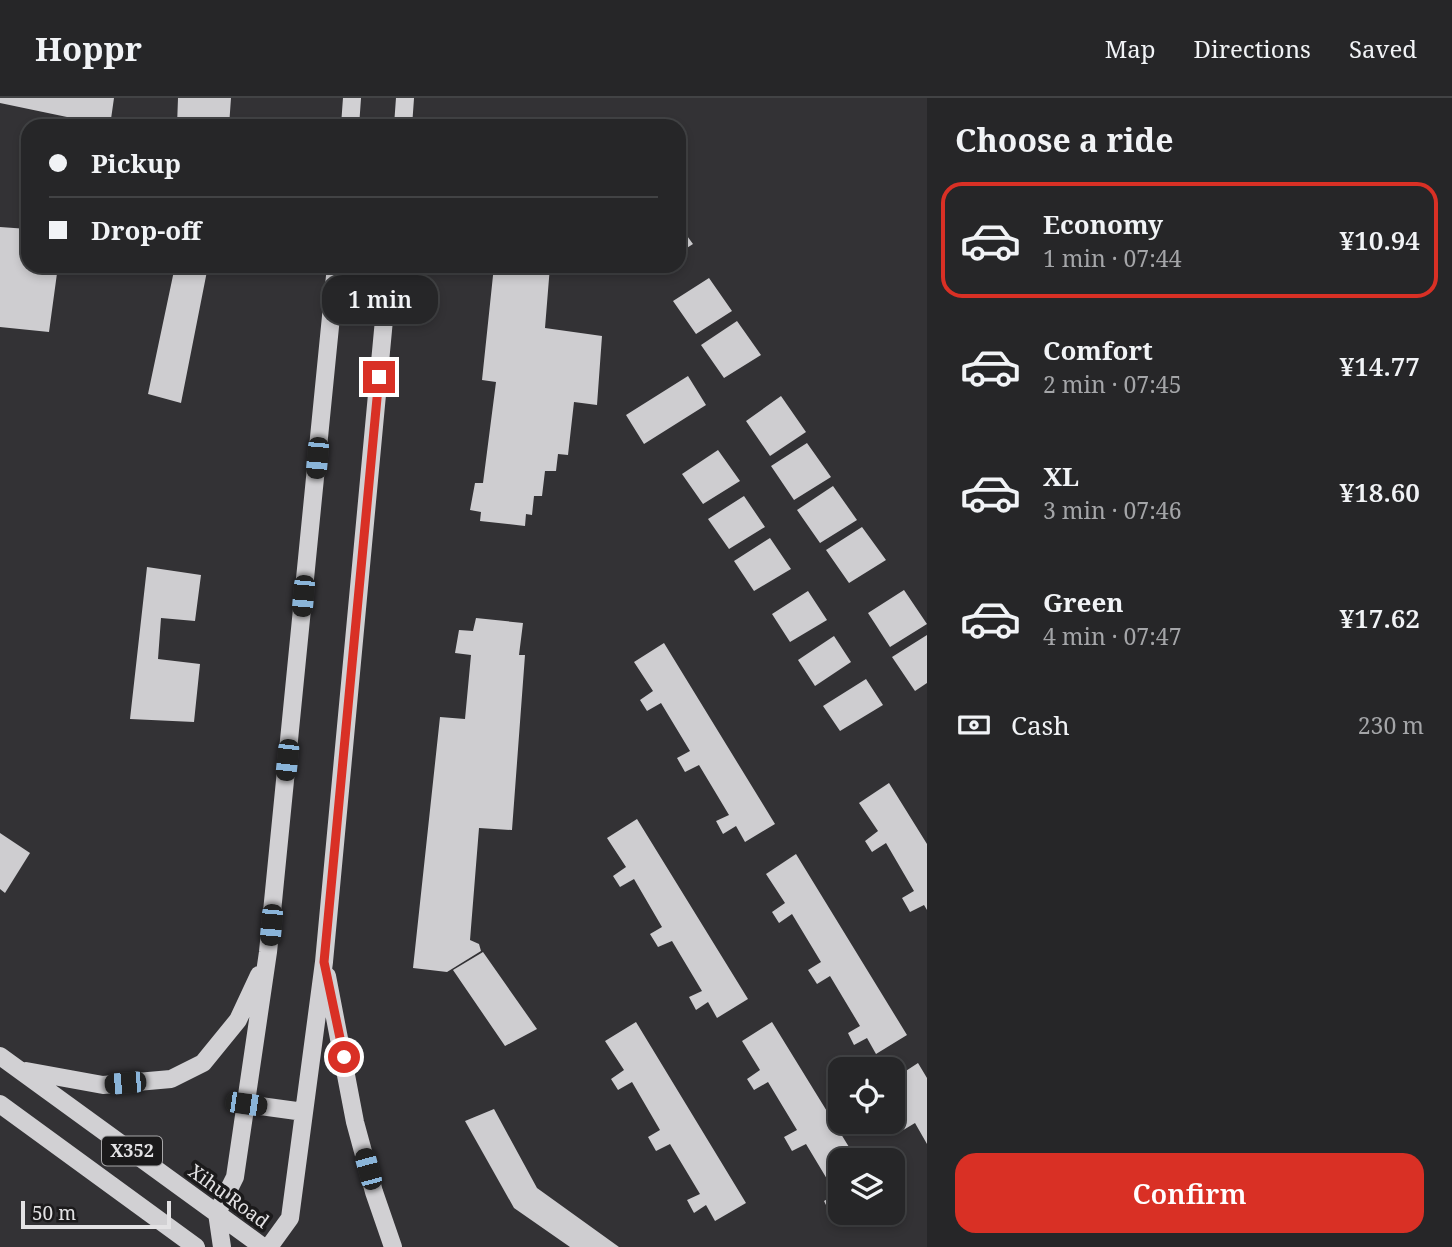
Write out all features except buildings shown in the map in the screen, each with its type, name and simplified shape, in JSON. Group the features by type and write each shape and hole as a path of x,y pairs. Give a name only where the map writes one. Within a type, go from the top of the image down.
{"main road":[{"path":"350,119 352,98"},
{"path":"403,119 405,98"},
{"path":"222,1247 217,1213 235,1177 268,952 335,273"},
{"path":"270,1247 290,1218 324,962 388,273"},
{"path":"19,1070 103,1085 171,1079 203,1063 239,1020 268,952"},
{"path":"324,962 355,1122 374,1192 393,1247"},
{"name":"Xihu Road","path":"0,1056 263,1247"},
{"name":"X352","path":"0,1104 196,1247"},
{"path":"246,1104 304,1112"}],"route":[{"path":"344,1057 324,962 379,377"}]}
